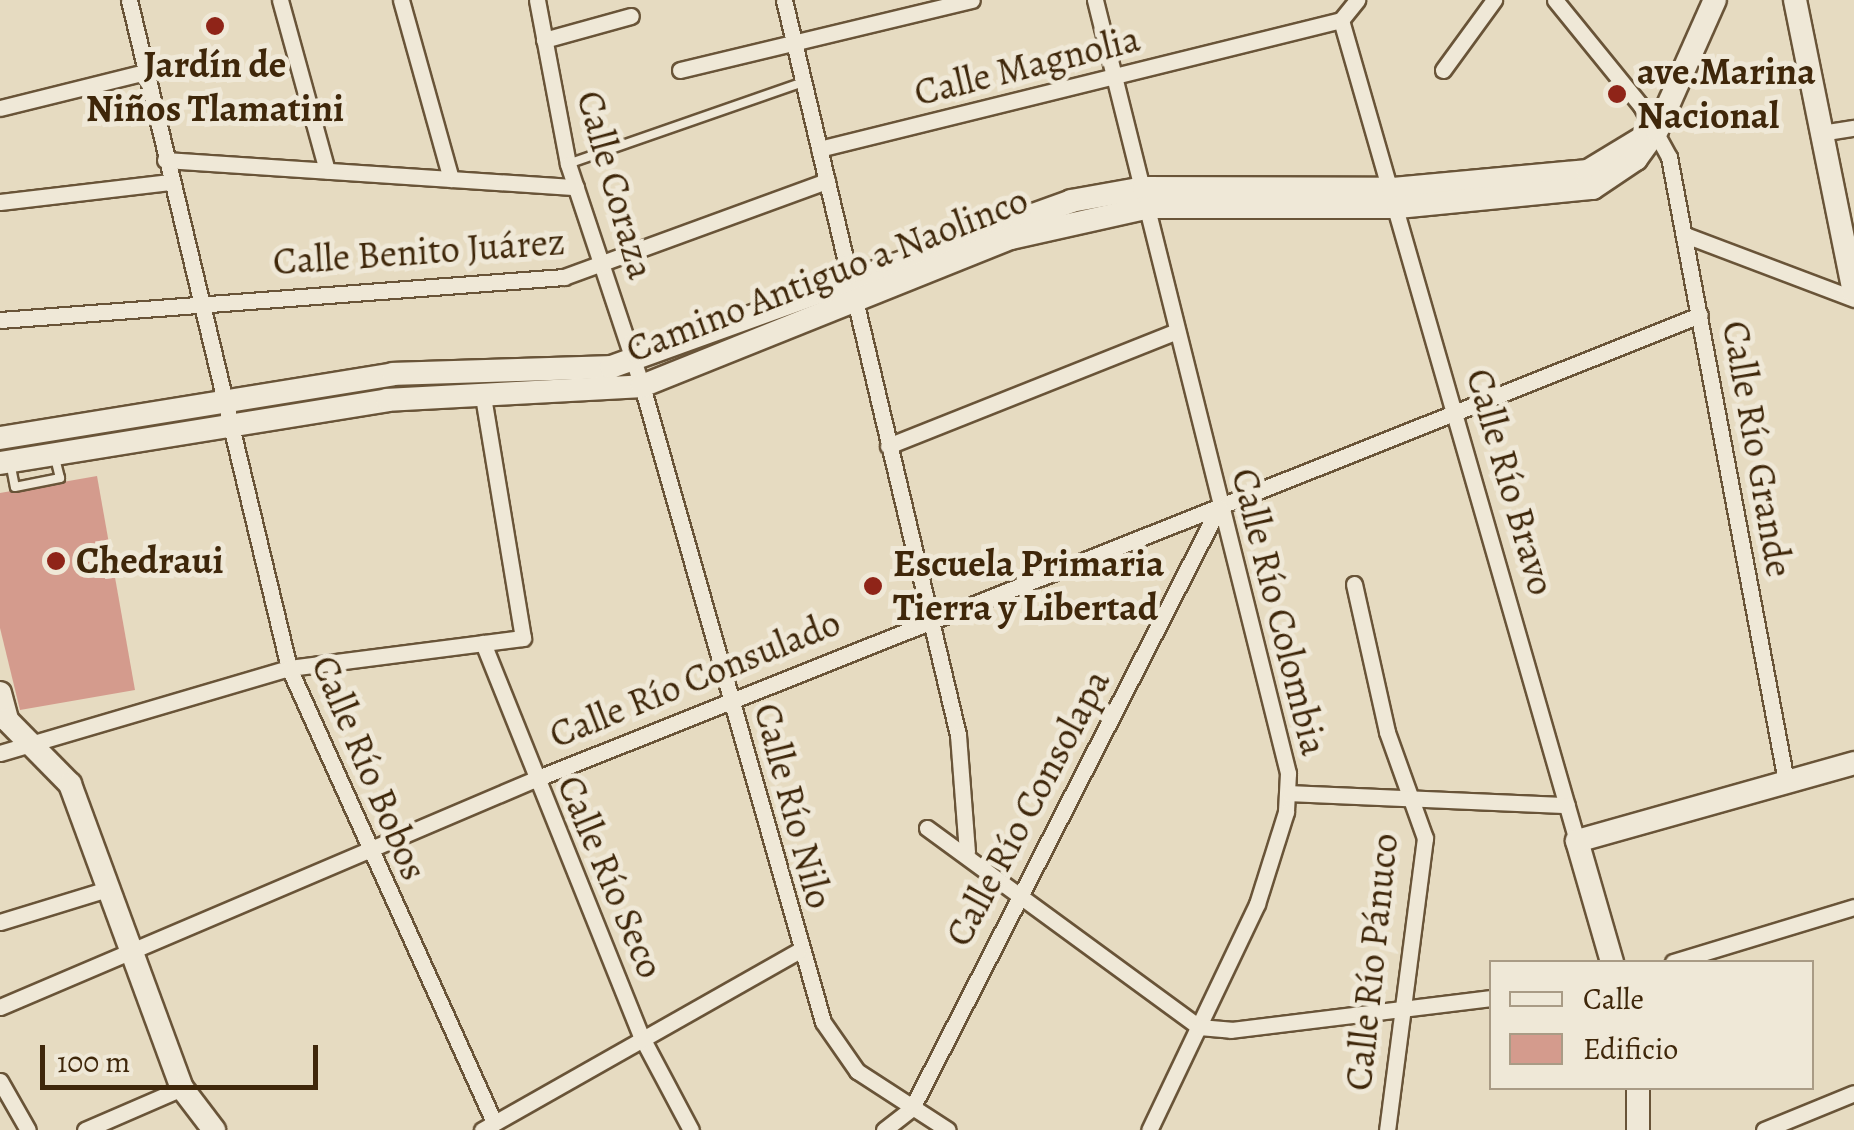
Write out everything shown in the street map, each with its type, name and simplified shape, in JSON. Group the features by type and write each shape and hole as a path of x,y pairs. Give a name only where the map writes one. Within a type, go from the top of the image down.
{"main road":[{"path":"1796,0 1854,296"},
{"name":"Camino Antiguo a Naolinco","path":"3,438 222,398 393,374 633,361 1004,219 1147,197 1396,198 1594,188 1636,159 1657,130 1711,3"},
{"name":"Camino Antiguo a Naolinco","path":"5,462 387,400 642,386 856,304 1011,238 1147,197"},
{"path":"0,692 7,720 70,784 182,1088 214,1130"},
{"path":"1577,841 1854,763"},
{"name":"Calle Río Bravo","path":"1577,841 1611,960"},
{"path":"1638,1090 1638,1130"}],"street":[{"name":"Calle Río Bobos","path":"129,0 164,160 289,668 366,854 488,1126"},
{"path":"280,0 327,170"},
{"path":"401,0 451,179"},
{"name":"Calle Coraza","path":"537,0 568,164 642,386"},
{"path":"784,0 966,779 968,852"},
{"path":"680,70 972,0"},
{"name":"Calle Río Colombia","path":"1095,0 1147,197 1289,793 1257,904 1150,1130"},
{"path":"1341,20 1357,0"},
{"path":"1442,70 1494,0"},
{"path":"1555,0 1657,130"},
{"path":"544,40 631,16"},
{"name":"Calle Magnolia","path":"819,150 1114,80 1341,20"},
{"name":"Calle Río Bravo","path":"1341,20 1396,198 1454,416 1577,841"},
{"path":"0,108 145,72"},
{"path":"1821,133 1854,128"},
{"name":"Calle Río Grande","path":"1657,130 1685,235 1786,782"},
{"path":"164,160 576,187"},
{"name":"Calle Benito Juárez","path":"0,320 198,299 564,277 603,268 827,181"},
{"path":"0,202 170,182"},
{"path":"1685,235 1854,296"},
{"name":"Calle Río Consulado","path":"0,1007 131,956 533,780 1700,315"},
{"path":"888,446 1177,331"},
{"name":"Calle Río Nilo","path":"642,386 732,700 798,951 842,1056 948,1130"},
{"path":"0,752 289,668 524,638 483,397"},
{"name":"Calle Río Consolapa","path":"884,1130 912,1108 1218,507"},
{"name":"Calle Río Pánuco","path":"1354,584 1387,732 1413,802 1424,856 1398,1012 1387,1130"},
{"name":"Calle Río Seco","path":"483,643 533,780 641,1036 690,1130"},
{"path":"1289,793 1413,802 1567,805"},
{"path":"927,828 968,852 1199,1026 1398,1012 1489,998"},
{"path":"0,922 107,889"},
{"path":"1680,960 1854,908"},
{"path":"488,1126 641,1036 798,951"},
{"path":"0,1081 28,1130"},
{"path":"85,1130 182,1088"},
{"path":"1764,1130 1854,1094"}],"lane":[{"path":"568,164 803,82"},
{"path":"51,429 54,454"},
{"path":"3,438 5,462"}],"building":[{"name":"Chedraui","path":"97,476 135,690 20,710 0,628 0,493"}],"place":[{"name":"Jardín de Niños Tlamatini","path":"215,26"},
{"name":"ave.Marina Nacional","path":"1617,94"},
{"name":"Chedraui","path":"56,561"},
{"name":"Escuela Primaria Tierra y Libertad","path":"873,586"}]}
